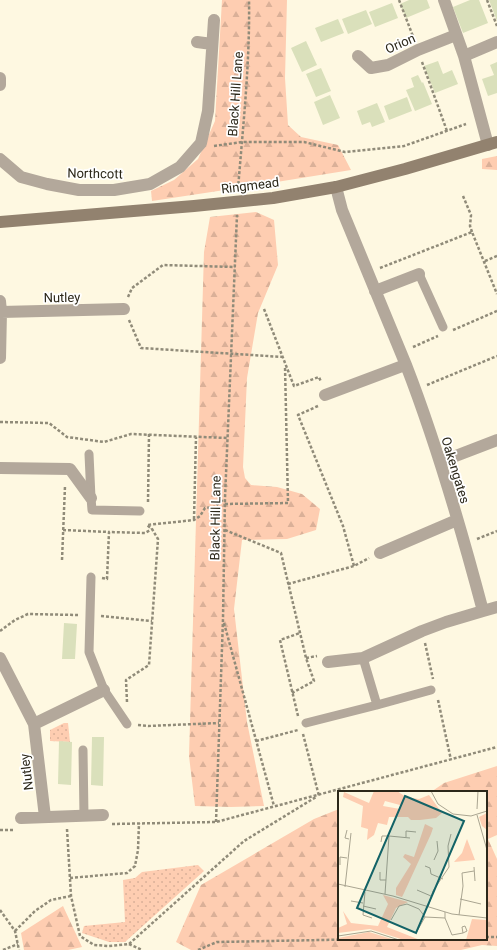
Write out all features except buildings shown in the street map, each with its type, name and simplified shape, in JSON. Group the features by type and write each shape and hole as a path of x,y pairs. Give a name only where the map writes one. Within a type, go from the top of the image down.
{"street":[{"path":"444,0 492,143"},
{"path":"202,143 208,111 214,20"},
{"name":"Orion","path":"358,56 371,68 388,64 456,34"},
{"path":"197,42 212,44"},
{"path":"464,56 497,42"},
{"path":"0,78 0,85"},
{"name":"Northcott","path":"0,159 22,177 46,184 79,190 114,190 150,184 180,167 202,143"},
{"name":"Ringmead","path":"0,222 273,198 336,187 405,169 492,143"},
{"name":"Oakengates","path":"336,187 342,210 406,365 440,462 465,544 483,611"},
{"path":"375,291 419,274"},
{"name":"Nutley","path":"0,358 1,306 124,309"},
{"path":"325,395 406,365"},
{"path":"440,462 497,440"},
{"path":"0,468 70,469 91,498"},
{"path":"380,553 457,520"},
{"path":"328,662 363,658 434,626 497,607"},
{"name":"Nutley","path":"0,658 34,724 45,817"},
{"path":"34,724 104,690"},
{"path":"21,818 103,815"}],"lane":[{"path":"419,274 443,327"},
{"path":"89,454 92,510 140,511"},
{"path":"91,577 90,652 104,690 127,724"},
{"path":"363,658 377,705"},
{"path":"304,726 430,690"},
{"path":"83,750 84,816"}],"path":[{"name":"Black Hill Lane","path":"238,190 247,84 250,29 249,0"},
{"path":"398,0 418,50 447,131"},
{"path":"486,0 497,26"},
{"path":"202,143 213,146 242,142 304,142 345,152 404,146 466,124"},
{"path":"463,196 471,216 470,226 472,232 497,294"},
{"name":"Black Hill Lane","path":"216,822 227,438 237,214"},
{"path":"368,273 472,232"},
{"path":"485,262 497,256"},
{"path":"234,267 163,265 132,288 124,309 142,348 283,357"},
{"path":"264,309 294,386 319,377 328,402 298,415 343,526 354,566"},
{"path":"415,390 497,356"},
{"path":"225,504 288,503 285,364"},
{"path":"0,422 49,423 67,438 104,442 131,434 227,438"},
{"path":"148,505 149,434"},
{"path":"194,520 196,436"},
{"path":"62,560 66,469"},
{"path":"147,525 194,520 200,516 205,508 214,507 225,498"},
{"path":"147,518 147,525"},
{"path":"147,525 152,529 158,539 148,665 126,680 127,724 148,726 220,723"},
{"path":"63,530 145,532 152,529"},
{"path":"224,530 281,553 306,658 314,680 292,693"},
{"path":"465,544 497,531"},
{"path":"91,577 107,579 109,532"},
{"path":"288,584 354,566 380,553"},
{"path":"0,631 15,620 28,614 90,615 152,621"},
{"path":"223,619 274,806"},
{"path":"300,633 280,640 292,693 304,726 319,796"},
{"path":"256,741 304,726"},
{"path":"70,878 126,873 135,866 138,850 139,823 216,822 274,806 319,796 497,747"},
{"path":"129,944 244,841 319,796"},
{"path":"66,826 71,896 80,936 94,945 109,946 129,944 142,950"},
{"path":"14,931 51,900 71,896"},
{"path":"0,910 14,931 19,950"},
{"path":"198,950 217,942 338,940"},
{"path":"3,950 18,944"}],"green space":[{"path":"222,0 287,0 285,78 288,125 301,137 338,145 351,170 152,201 151,191 174,180 198,159 215,121"},
{"path":"497,156 497,170 482,169 482,159"},
{"path":"256,212 274,220 278,265 258,313 247,378 243,467 245,478 251,485 277,487 302,494 320,509 316,530 287,539 242,540 234,609 247,722 264,806 195,806 189,756 204,252 210,217"},
{"path":"64,723 68,723 70,742 50,741 50,730"},
{"path":"497,766 497,835 488,839 497,859 497,946 482,945 461,950 191,950 176,942 201,885 314,819 338,809 338,940 487,940 487,791 432,791 444,783"},
{"path":"198,865 204,871 125,942 109,942 82,933 84,926 125,922 123,880 135,878 142,872"},
{"path":"63,906 82,947 68,950 24,950 21,933"}]}
